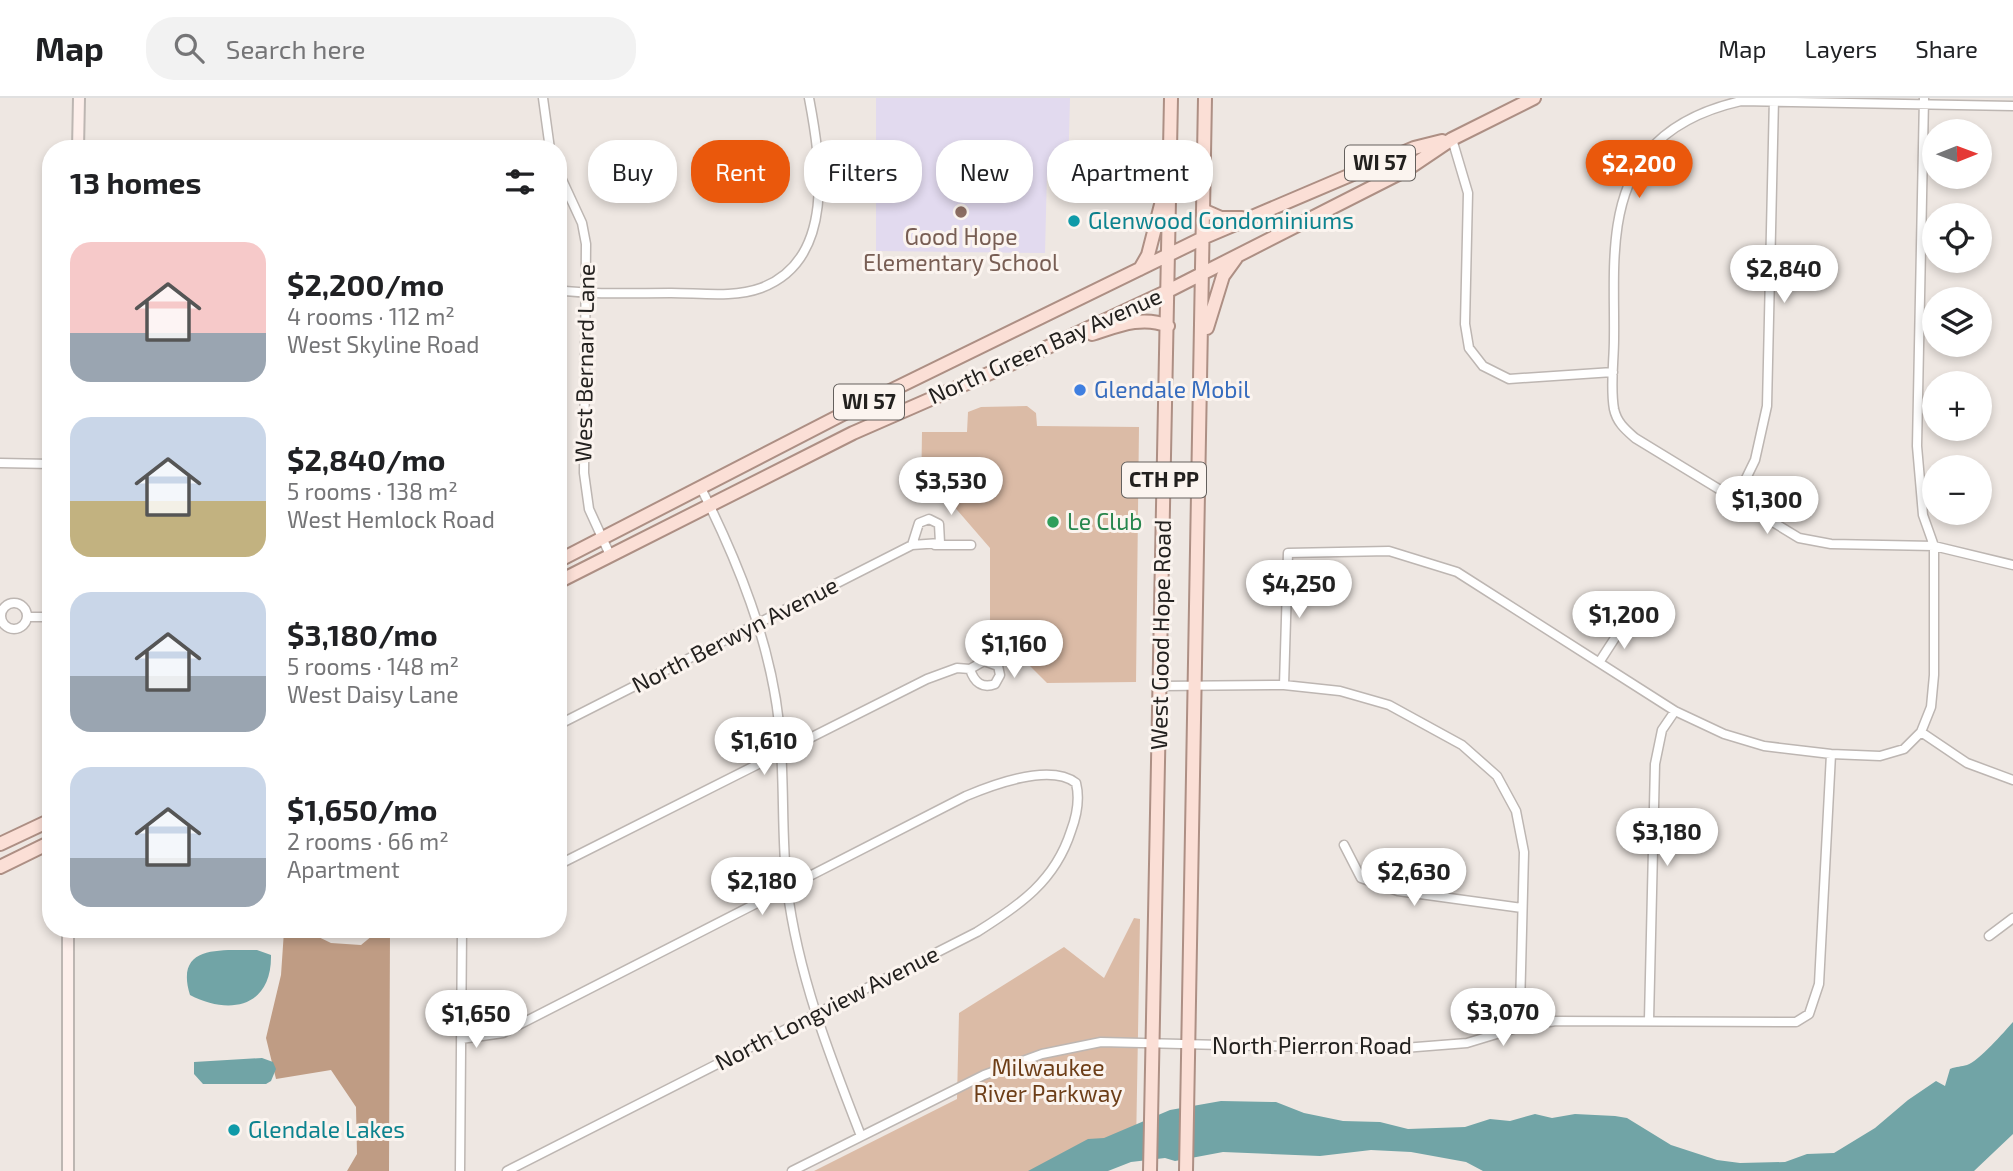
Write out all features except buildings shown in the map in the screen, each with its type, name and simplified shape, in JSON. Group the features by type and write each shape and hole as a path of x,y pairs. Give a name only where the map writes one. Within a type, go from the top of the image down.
{"main road":[{"name":"West Good Hope Road","path":"1170,140 1171,98"},
{"name":"West Good Hope Road","path":"1186,1170 1193,685 1205,237 1205,98"},
{"name":"North Green Bay Avenue","path":"567,577 853,433 1045,349 1168,291 1406,170 1452,139 1534,98"},
{"name":"North Green Bay Avenue","path":"567,556 843,414 1205,237 1414,148 1452,139"},
{"path":"1139,271 1148,255 1162,203"},
{"name":"West Good Hope Road","path":"1150,1171 1169,203"},
{"path":"1205,211 1221,218 1253,217"},
{"path":"1202,342 1223,276 1241,253"},
{"path":"1045,349 1136,321 1157,322 1168,326"},
{"path":"0,844 42,824"},
{"path":"0,867 42,846"},
{"path":"34,850 42,851"}],"street":[{"path":"78,140 79,98"},
{"path":"543,98 549,140"},
{"path":"567,291 729,294 761,288 788,273 806,250 817,215 816,151 809,98"},
{"path":"1735,501 1755,460 1767,406 1774,99"},
{"path":"2013,106 1924,101 1774,99 1707,109 1680,125 1648,151 1630,182 1620,216 1616,250 1613,372 1614,409 1620,425 1635,439 1799,538 1815,543 1934,546 2013,565"},
{"path":"1284,685 1288,553 1388,551 1457,572 1675,711 1724,734 1764,746 1831,754 1880,756 1905,749 1921,732 1931,707 1934,675 1934,546 1923,515 1917,446 1924,101"},
{"path":"1452,139 1468,193 1465,324 1469,348 1483,366 1509,379 1613,372"},
{"name":"West Bernard Lane","path":"567,190 582,223 586,244 584,473 589,509 610,555"},
{"path":"0,463 42,464"},
{"path":"701,488 731,551 757,623 779,719 787,888 814,1015 861,1136"},
{"name":"North Berwyn Avenue","path":"912,545 917,527 929,519 936,522 940,529 942,539 935,545"},
{"name":"North Berwyn Avenue","path":"567,720 912,545 971,545"},
{"path":"27,617 42,617"},
{"path":"1600,661 1624,624"},
{"path":"567,860 927,679 957,668 970,669"},
{"path":"1160,686 1284,685 1340,691 1389,705 1462,745 1497,776 1516,811 1524,852 1520,1008 1523,1026"},
{"path":"1649,1020 1655,764 1662,730 1675,711"},
{"path":"1921,732 1967,763 2013,780"},
{"name":"North Pierron Road","path":"792,1171 984,1075 1033,1057 1101,1042 1391,1049 1467,1044 1523,1026 1556,1021 1796,1022 1809,1014 1819,984 1831,754"},
{"name":"North Longview Avenue","path":"507,1171 977,932 1039,887 1051,875 1069,840 1077,813 1076,783 1069,778 1049,776 1000,783 966,796 787,888"},
{"path":"1344,845 1362,877 1398,891 1522,908"},
{"path":"461,1039 503,1033 787,888"},
{"path":"1989,936 2013,918"},
{"path":"68,938 68,1171"},
{"path":"460,1171 462,938"}],"shaded area":[{"name":"Good Hope Elementary School","path":"876,98 1070,98 1069,140 1047,140 1045,253 876,251 876,203 922,203 922,140 876,140"},
{"path":"284,938 321,938 331,943 361,945 370,938 390,938 389,1171 347,1171 357,1154 356,1107 331,1070 276,1079 266,1038 281,975"}],"green space":[{"name":"Le Club","path":"1027,406 1036,413 1037,426 1139,427 1136,682 1047,683 990,626 990,548 945,496 921,496 922,432 967,432 968,412 981,407"},
{"name":"Milwaukee River Parkway","path":"1134,918 1140,919 1136,1147 1071,1171 814,1171 957,1099 959,1013 1064,947 1104,978"}],"water":[{"path":"257,950 271,955 269,973 256,996 246,1002 220,1005 190,995 187,978 189,966 195,958 217,951"},
{"path":"2013,1022 2013,1134 1974,1171 1483,1171 1466,1162 1411,1152 1371,1150 1320,1156 1223,1152 1175,1161 1165,1158 1131,1162 1108,1171 1028,1171 1088,1139 1104,1138 1170,1110 1221,1101 1276,1102 1304,1113 1343,1121 1380,1122 1408,1129 1465,1127 1490,1119 1510,1121 1535,1114 1552,1118 1575,1114 1615,1116 1627,1118 1671,1145 1717,1160 1740,1163 1785,1162 1807,1154 1834,1153 1875,1128 1936,1081 1945,1086 1950,1069 1967,1065 1978,1058"},
{"path":"262,1058 273,1062 276,1069 271,1081 266,1084 203,1084 194,1074 194,1062"}],"place":[{"name":"Good Hope Elementary School","path":"961,212"},
{"name":"Glenwood Condominiums","path":"1074,221"},
{"name":"Glendale Mobil","path":"1080,390"},
{"name":"Le Club","path":"1053,522"},
{"name":"Glendale Lakes","path":"234,1130"}]}
